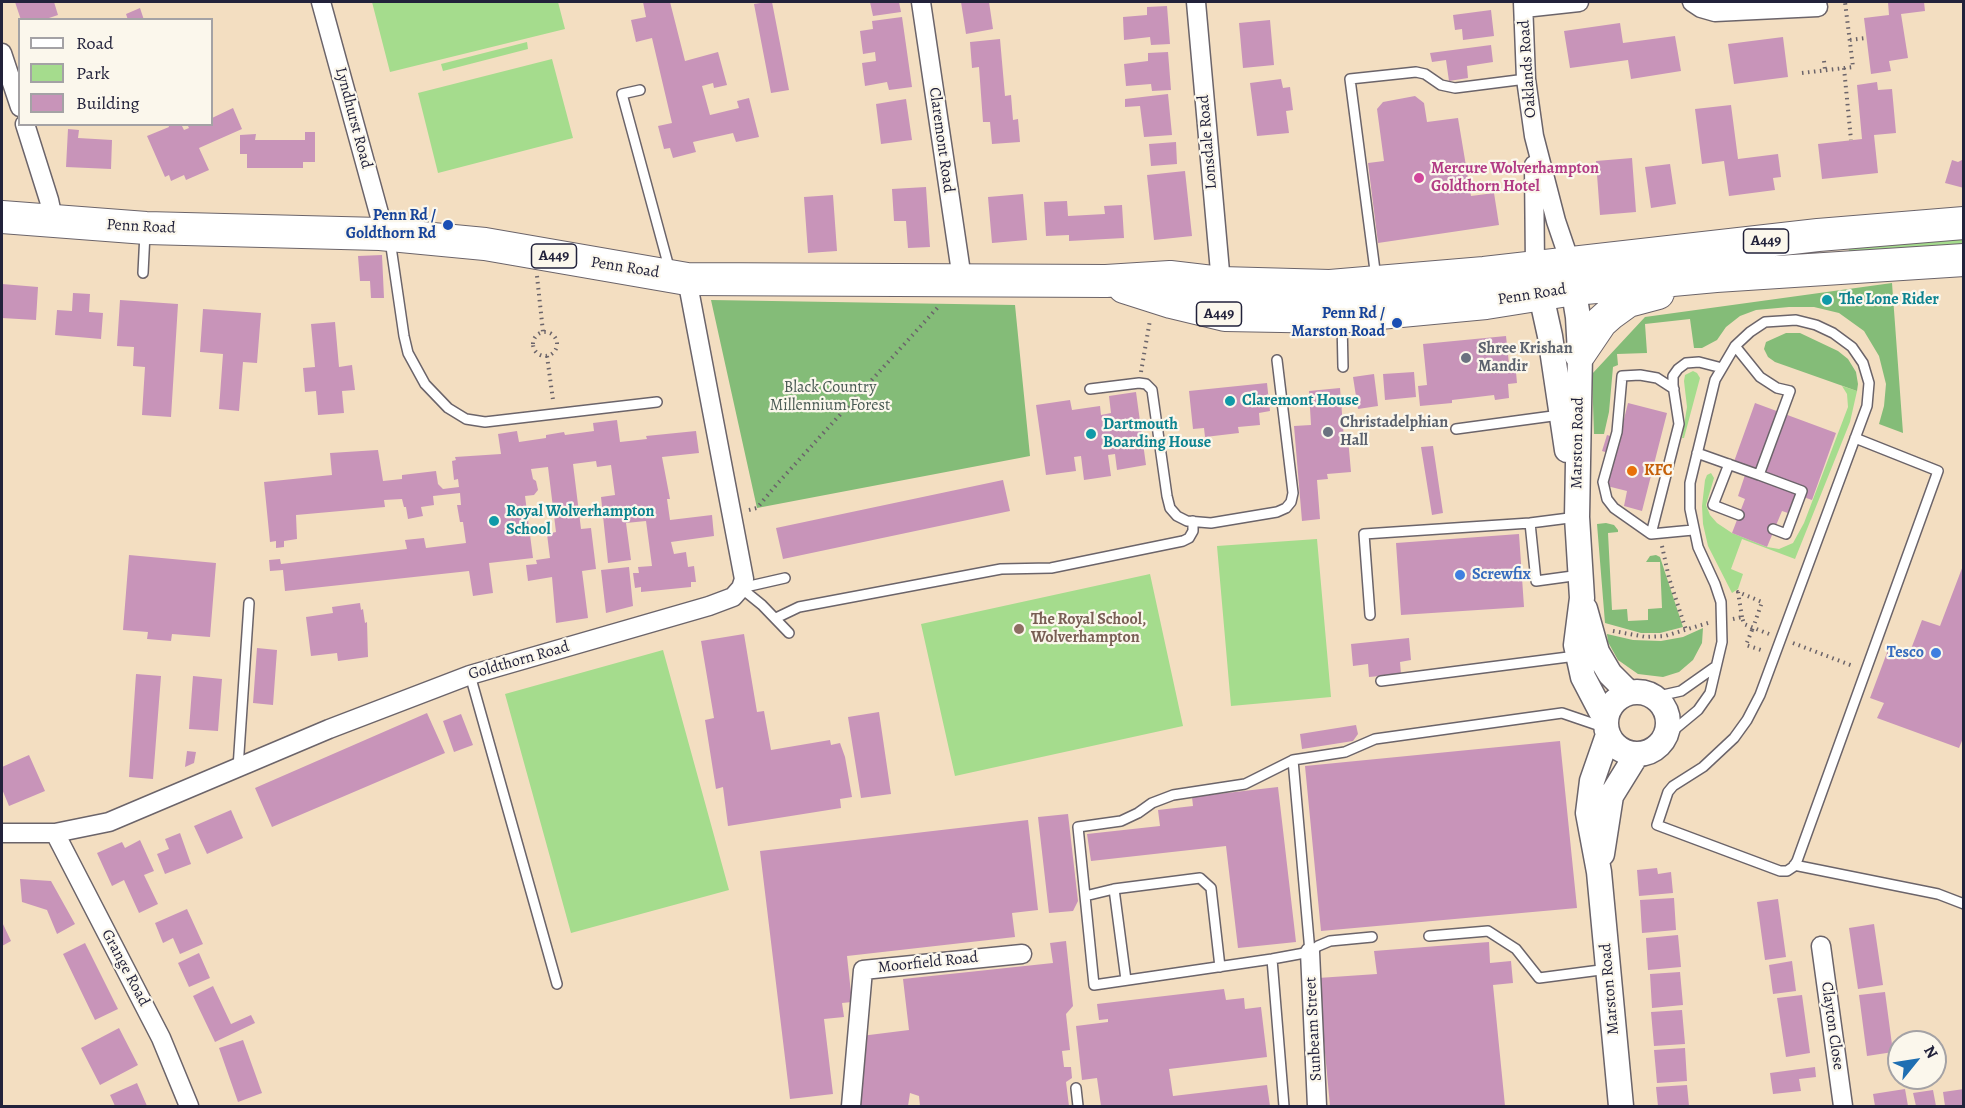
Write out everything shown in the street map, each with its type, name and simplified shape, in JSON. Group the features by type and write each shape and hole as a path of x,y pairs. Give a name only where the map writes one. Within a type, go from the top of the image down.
{"highway":[{"name":"Penn Road","path":"2,217 146,228 384,235 485,244 679,278 953,290 1170,277 1221,283 1330,286 1377,282 1537,280 1818,235 1963,222"},
{"name":"Penn Road","path":"1572,276 1716,276 1964,260"},
{"path":"1580,353 1601,322 1628,301 1716,276"},
{"name":"Penn Road","path":"1106,281 1171,302 1225,315 1341,317 1486,303 1537,280"}],"street":[{"name":"Lyndhurst Road","path":"321,2 384,235"},
{"name":"Claremont Road","path":"921,2 953,290"},
{"name":"Lonsdale Road","path":"1196,2 1221,283"},
{"path":"1524,5 1579,2"},
{"path":"1696,3 1715,12 1733,13 1818,8"},
{"name":"Oaklands Road","path":"1524,5 1526,79 1534,136 1572,276"},
{"path":"2,52 18,101"},
{"path":"26,126 54,222"},
{"name":"Oaklands Road","path":"1534,136 1537,280"},
{"name":"Marston Road","path":"1572,276 1580,353 1577,517 1581,587 1576,645 1582,677 1620,749 1637,754 1647,752 1663,739"},
{"path":"679,278 744,579 741,588"},
{"name":"Marston Road","path":"1537,280 1550,336 1577,517"},
{"name":"Marston Road","path":"1581,587 1597,651 1611,674 1629,693 1620,696 1608,712 1607,728 1592,780 1588,813 1599,872 1621,1107"},
{"name":"Goldthorn Road","path":"2,833 55,832 109,822 329,729 470,675 709,606 733,597 741,588"},
{"path":"1629,693 1647,694 1654,698 1666,712 1666,730 1663,739"},
{"name":"Marston Road","path":"1599,872 1611,796 1637,754"},
{"name":"Grange Road","path":"55,832 162,1038 189,1107"},
{"name":"Clayton Close","path":"1821,946 1844,1107"},
{"name":"Sunbeam Street","path":"1310,952 1317,1107"},
{"name":"Moorfield Road","path":"851,1107 863,970 1022,954"}],"lane":[{"path":"1377,282 1350,79 1416,72 1425,74 1441,85 1455,88 1526,79"},
{"path":"640,90 622,94 679,278"},
{"path":"143,273 146,228"},
{"path":"384,235 408,353 425,384 448,408 466,419 485,422 657,402"},
{"path":"1341,317 1343,367"},
{"path":"1663,739 1698,710 1710,693 1722,642 1720,602 1715,584 1698,547 1690,509 1690,483 1715,380 1735,346 1765,322 1796,320 1833,333 1852,347 1863,363 1869,383 1867,406 1855,438 1780,638 1760,695 1747,720 1734,738 1703,767 1673,786 1668,792 1657,825 1780,871 1787,871 1794,865 1938,471 1855,438"},
{"path":"1735,346 1760,376 1777,388 1790,391 1759,475"},
{"path":"1090,389 1139,383 1146,384 1152,390 1170,508 1177,516 1193,522 1211,523 1277,512 1286,508 1291,502 1293,493 1277,360"},
{"path":"1655,534 1679,424 1673,376 1686,363 1699,362 1722,368"},
{"path":"1674,389 1657,378 1640,375 1622,376 1617,432 1603,482 1604,490 1614,508 1655,534 1693,530"},
{"path":"1456,429 1562,415"},
{"path":"1697,453 1802,491 1786,534 1773,529"},
{"path":"1729,464 1713,505 1738,515"},
{"path":"1370,615 1364,534 1530,523 1577,517"},
{"path":"776,618 799,607 1001,569 1051,568 1183,541 1189,538 1193,531 1193,522"},
{"path":"1530,523 1536,581 1581,587"},
{"path":"741,588 785,578"},
{"path":"741,588 776,618 789,633"},
{"path":"238,769 249,603"},
{"path":"1381,681 1579,656"},
{"path":"1654,698 1681,691 1715,667"},
{"path":"470,675 557,984"},
{"path":"1372,937 1330,942 1310,952 1272,959 1094,985 1078,827 1121,820 1138,813 1152,803 1173,795 1245,784 1293,760 1345,752 1375,739 1562,713 1607,728"},
{"path":"1293,760 1310,952"},
{"path":"1794,865 1938,894 1964,904"},
{"path":"1085,896 1114,889 1200,878 1211,888 1220,967"},
{"path":"1114,889 1126,980"},
{"path":"1429,936 1488,930 1516,949 1539,978 1608,969"},
{"path":"1272,959 1284,1107"},
{"path":"1076,1088 1078,1107"}],"path":[{"path":"1802,73 1853,67 1845,2"},
{"path":"1850,40 1866,38"},
{"path":"1824,61 1824,70"},
{"path":"1844,68 1851,140"},
{"path":"535,252 543,332"},
{"path":"746,510 757,508 953,290"},
{"path":"1139,383 1150,318"},
{"path":"543,332 553,335 557,342 554,353 547,356 536,352 533,345 535,337 543,332"},
{"path":"547,356 555,415"},
{"path":"1655,534 1686,630"},
{"path":"1767,633 1761,650 1746,645 1752,630 1754,625 1762,602 1737,592 1744,624 1767,633 1866,671"},
{"path":"1604,629 1646,637 1665,636 1722,620 1742,617"}],"green space":[{"path":"372,2 558,2 565,29 390,72"},
{"path":"527,42 528,49 443,71 441,64"},
{"path":"552,59 573,138 438,173 418,93"},
{"path":"1963,237 1963,245 1849,252 1848,243"},
{"path":"1892,283 1903,433 1879,424 1884,406 1886,384 1879,356 1864,331 1839,313 1814,307 1789,307 1756,310 1740,316 1726,327 1717,340 1702,348 1694,348 1690,319 1645,324 1647,353 1617,354 1618,365 1613,367 1609,412 1604,434 1594,434 1592,374 1645,317"},
{"name":"Black Country Millennium Forest","path":"711,300 1015,305 1030,456 757,508"},
{"path":"1786,333 1800,333 1838,351 1848,359 1856,372 1857,391 1775,362 1768,357 1764,349 1766,342"},
{"path":"1693,371 1700,378 1684,438 1682,438 1687,407 1684,381 1685,375"},
{"path":"1842,386 1857,391 1850,422 1795,559 1742,539 1731,569 1743,574 1738,589 1732,593 1708,546 1703,524 1702,506 1707,475 1711,473 1714,478 1706,505 1710,515 1717,523 1732,533 1767,547 1779,549 1793,543 1804,523 1848,407 1847,394"},
{"path":"1597,524 1614,525 1618,530 1618,532 1608,533 1612,610 1627,609 1628,621 1648,620 1648,609 1662,608 1660,562 1646,562 1650,556 1656,555 1660,557 1683,627 1660,633 1641,633 1605,623"},
{"path":"1317,539 1331,697 1231,706 1217,546"},
{"path":"1150,574 1183,726 955,776 921,624"},
{"path":"1703,628 1702,643 1693,660 1679,672 1663,677 1638,674 1618,660 1608,642 1607,634 1633,640 1661,641 1683,637"},
{"path":"663,650 729,890 571,933 505,694"}],"building":[{"path":"15,2 54,2 58,15 49,18 20,18"},
{"path":"643,2 670,2 685,61 718,52 727,85 714,88 713,83 702,86 710,115 739,108 737,101 749,98 759,137 736,142 733,133 693,142 696,152 673,158 670,148 664,149 658,126 672,123 652,38 636,42 631,20 646,17"},
{"path":"772,2 789,90 771,93 754,4"},
{"path":"870,2 899,2 901,12 873,16"},
{"path":"961,2 989,2 993,29 966,34"},
{"path":"1888,2 1924,2 1925,11 1901,14 1908,58 1889,61 1891,71 1871,74 1864,18 1889,15"},
{"path":"1167,6 1170,44 1151,45 1150,37 1124,40 1123,17 1147,15 1147,7"},
{"path":"140,8 143,18 127,18 126,14"},
{"path":"1491,10 1494,36 1463,40 1462,29 1455,30 1453,15"},
{"path":"902,17 912,87 889,90 887,82 865,86 862,63 876,61 875,52 863,54 860,31 873,29 872,21"},
{"path":"1270,20 1274,65 1243,68 1239,23"},
{"path":"1620,23 1623,43 1675,36 1681,71 1631,79 1628,60 1570,68 1564,31"},
{"path":"1783,37 1788,77 1734,84 1728,44"},
{"path":"1000,39 1005,96 1011,95 1013,120 1018,119 1020,142 992,144 990,122 983,122 979,67 972,68 970,42"},
{"path":"1491,45 1493,62 1467,66 1468,78 1449,81 1446,60 1432,62 1430,53"},
{"path":"1168,52 1171,90 1152,91 1151,84 1126,86 1124,64 1148,61 1148,53"},
{"path":"1281,79 1283,88 1290,87 1293,110 1286,111 1289,133 1257,136 1250,83"},
{"path":"1877,82 1878,90 1892,89 1896,133 1874,135 1878,173 1822,179 1818,144 1862,139 1857,85"},
{"path":"1168,94 1172,135 1144,137 1140,106 1125,107 1125,99"},
{"name":"Mercure Wolverhampton Goldthorn Hotel","path":"1415,96 1424,103 1427,122 1458,118 1471,196 1494,193 1499,225 1378,243 1368,163 1384,161 1377,109 1383,102"},
{"path":"906,99 912,140 881,144 876,104"},
{"path":"1731,105 1738,159 1778,154 1781,177 1773,178 1775,190 1729,196 1724,161 1702,164 1695,109"},
{"path":"233,108 242,129 199,148 209,170 186,180 184,175 171,181 169,175 165,177 147,136 169,126 182,126 184,130 189,128 188,126 213,126 213,118"},
{"path":"68,129 79,130 78,138 112,140 111,169 66,167"},
{"path":"305,132 315,132 315,162 303,162 303,168 247,168 247,154 240,154 240,135 256,134 255,140 305,140"},
{"path":"1176,142 1177,164 1151,166 1149,144"},
{"path":"1632,158 1636,212 1600,215 1596,161"},
{"path":"1964,159 1964,188 1945,183 1952,160 1958,162"},
{"path":"1670,164 1676,204 1651,208 1645,167"},
{"path":"1185,171 1192,236 1154,240 1147,175"},
{"path":"926,187 930,247 908,248 906,221 894,221 892,189"},
{"path":"1023,194 1027,240 992,243 988,197"},
{"path":"833,195 837,251 808,253 804,197"},
{"path":"1067,201 1068,216 1105,214 1104,206 1122,205 1124,238 1069,241 1069,235 1046,236 1044,202"},
{"path":"382,255 384,298 371,298 370,281 360,281 358,256"},
{"path":"2,284 38,287 36,320 2,318"},
{"path":"73,293 90,294 89,312 103,313 101,339 55,335 57,310 72,311"},
{"path":"120,300 178,304 171,417 142,415 145,367 133,366 134,347 117,346"},
{"path":"203,309 261,313 257,363 243,362 239,411 219,409 223,354 200,352"},
{"path":"335,322 339,367 352,365 355,390 342,391 344,413 318,415 316,391 305,392 303,368 315,367 311,324"},
{"name":"Shree Krishan Mandir","path":"1506,336 1510,373 1516,372 1517,383 1508,384 1509,398 1495,400 1494,395 1420,406 1418,386 1427,385 1423,344"},
{"path":"1414,372 1416,397 1385,400 1383,374"},
{"path":"1374,374 1378,406 1358,409 1353,377"},
{"name":"Claremont House","path":"1267,383 1270,411 1259,413 1260,425 1238,427 1239,433 1205,437 1204,428 1193,429 1189,391"},
{"path":"1340,388 1344,439 1348,438 1351,472 1327,474 1328,479 1317,480 1320,519 1302,521 1294,426 1311,425 1309,391"},
{"name":"Dartmouth Boarding House","path":"1136,392 1146,465 1117,470 1115,454 1108,455 1111,476 1084,480 1081,456 1074,457 1076,471 1046,475 1036,405 1070,400 1072,410 1100,406 1101,415 1111,413 1109,396"},
{"name":"KFC","path":"1628,403 1667,413 1642,511 1624,506 1627,491 1607,486 1615,455 1602,451 1607,435 1619,439"},
{"path":"1755,403 1836,433 1812,500 1795,494 1788,513 1782,511 1767,547 1732,533 1745,499 1738,496 1745,475 1731,470"},
{"name":"Royal Wolverhampton School","path":"617,420 620,442 647,439 646,436 696,431 699,453 662,457 670,499 667,499 670,520 712,515 714,536 671,542 674,554 686,552 688,567 694,566 696,582 691,582 691,587 641,592 641,587 635,588 633,573 639,573 638,567 652,566 646,521 626,523 631,560 608,563 601,497 615,495 611,465 597,467 596,461 573,464 581,529 591,528 596,569 582,571 588,618 556,623 552,577 528,581 526,565 537,564 536,560 550,558 547,534 556,532 548,467 531,469 538,490 534,495 525,496 533,558 489,563 493,593 473,596 469,571 285,591 283,570 270,571 269,560 280,559 281,564 407,549 405,540 424,538 426,548 466,543 463,522 460,522 457,505 461,505 460,493 433,496 434,505 421,507 423,516 408,519 402,499 384,500 385,507 296,515 297,539 284,541 284,547 276,548 276,541 270,542 264,482 332,475 330,453 378,450 383,481 402,479 402,475 436,471 438,484 443,489 459,487 458,479 454,480 452,461 456,460 455,457 501,454 498,434 517,431 519,442 546,438 546,435 564,432 565,435 594,431 593,423"},
{"path":"1433,446 1443,513 1432,515 1421,447"},
{"path":"1003,480 1010,511 783,559 776,528"},
{"name":"Screwfix","path":"1519,534 1524,607 1401,615 1396,543"},
{"path":"129,555 216,563 210,637 172,634 171,641 147,639 148,632 123,630"},
{"name":"Tesco","path":"1964,563 1964,736 1959,748 1877,718 1884,703 1870,698 1888,650 1908,657 1922,620 1940,626"},
{"path":"629,567 633,606 606,613 601,570"},
{"path":"360,603 365,623 367,622 368,657 338,661 337,653 311,656 306,617 333,613 332,607"},
{"path":"744,634 757,712 764,711 771,750 830,740 831,745 840,743 845,757 852,797 840,799 841,808 728,826 723,787 716,789 705,720 714,718 701,641"},
{"path":"1409,638 1411,660 1400,662 1401,674 1369,677 1368,664 1353,666 1351,644"},
{"path":"257,648 277,650 273,705 253,703"},
{"path":"136,674 161,676 153,779 129,777"},
{"path":"193,676 222,679 218,731 189,729"},
{"path":"879,712 891,794 861,798 848,717"},
{"path":"427,713 445,753 272,827 255,788"},
{"path":"461,714 473,745 454,752 443,721"},
{"path":"1356,725 1358,734 1353,741 1302,749 1300,734"},
{"path":"1560,741 1577,908 1321,931 1305,766"},
{"path":"187,751 196,752 194,763 185,767"},
{"path":"29,755 45,791 9,806 2,789 2,767"},
{"path":"1278,787 1296,942 1238,948 1226,846 1091,861 1087,834 1160,826 1158,810 1193,806 1192,797"},
{"path":"231,810 243,838 207,854 194,826"},
{"path":"1068,814 1078,901 1073,911 1049,913 1038,817"},
{"path":"1028,820 1038,910 1012,913 1015,937 847,956 852,1002 842,1003 844,1017 824,1019 833,1094 790,1099 760,851"},
{"path":"180,833 191,864 165,874 157,854 169,849 165,839"},
{"path":"140,840 154,871 144,875 158,904 139,913 124,880 112,886 97,853 122,842 125,848"},
{"path":"1657,868 1658,874 1671,872 1673,893 1639,896 1637,870"},
{"path":"20,879 51,881 75,924 57,934 47,910 22,902"},
{"path":"1674,898 1676,930 1642,933 1640,900"},
{"path":"1778,899 1786,957 1765,960 1757,902"},
{"path":"187,909 203,944 180,954 173,938 163,943 155,923"},
{"path":"2,922 11,941 2,946"},
{"path":"1874,924 1883,985 1858,989 1849,928"},
{"path":"1678,935 1681,967 1648,970 1646,938"},
{"path":"1066,941 1073,1006 1066,1014 1070,1050 1062,1051 1064,1067 1071,1067 1072,1078 1066,1082 1069,1106 920,1106 919,1096 910,1093 908,1106 855,1106 861,1036 909,1030 903,979 1053,963 1050,943"},
{"path":"1489,942 1490,963 1511,961 1513,983 1493,985 1505,1106 1330,1106 1318,978 1377,974 1374,951"},
{"path":"85,943 118,1009 95,1020 63,954"},
{"path":"199,953 210,978 189,987 178,963"},
{"path":"1792,961 1796,991 1773,994 1769,965"},
{"path":"1680,972 1683,1005 1652,1008 1650,974"},
{"path":"213,986 231,1024 251,1015 255,1023 215,1042 193,996"},
{"path":"1224,989 1226,1000 1244,998 1245,1009 1261,1007 1267,1057 1169,1069 1173,1096 1267,1085 1270,1106 1101,1106 1097,1078 1082,1080 1076,1026 1108,1022 1108,1019 1099,1020 1097,1004"},
{"path":"1885,992 1890,1030 1887,1030 1887,1053 1867,1056 1859,995"},
{"path":"1802,995 1810,1053 1786,1057 1777,998"},
{"path":"1682,1010 1685,1044 1654,1046 1651,1012"},
{"path":"119,1028 138,1065 100,1085 81,1048"},
{"path":"243,1040 262,1093 238,1102 219,1048"},
{"path":"1685,1048 1687,1081 1657,1083 1654,1050"},
{"path":"1815,1067 1816,1077 1799,1079 1801,1091 1773,1094 1770,1073"},
{"path":"137,1083 147,1106 115,1106 110,1095"},
{"path":"1687,1085 1689,1106 1658,1106 1656,1087"},
{"path":"1964,1089 1964,1106 1945,1106 1943,1092"},
{"path":"1905,1090 1908,1106 1875,1106 1873,1094"},
{"path":"1933,1090 1936,1106 1916,1106 1913,1093"}],"place":[{"name":"Mercure Wolverhampton Goldthorn Hotel","path":"1419,178"},
{"name":"Penn Rd / Goldthorn Rd","path":"448,225"},
{"name":"The Lone Rider","path":"1827,300"},
{"name":"Penn Rd / Marston Road","path":"1397,323"},
{"name":"Shree Krishan Mandir","path":"1466,358"},
{"name":"Claremont House","path":"1230,401"},
{"name":"Christadelphian Hall","path":"1328,432"},
{"name":"Dartmouth Boarding House","path":"1091,434"},
{"name":"KFC","path":"1632,471"},
{"name":"Royal Wolverhampton School","path":"494,521"},
{"name":"Screwfix","path":"1460,575"},
{"name":"The Royal School, Wolverhampton","path":"1019,629"},
{"name":"Tesco","path":"1936,653"}]}
